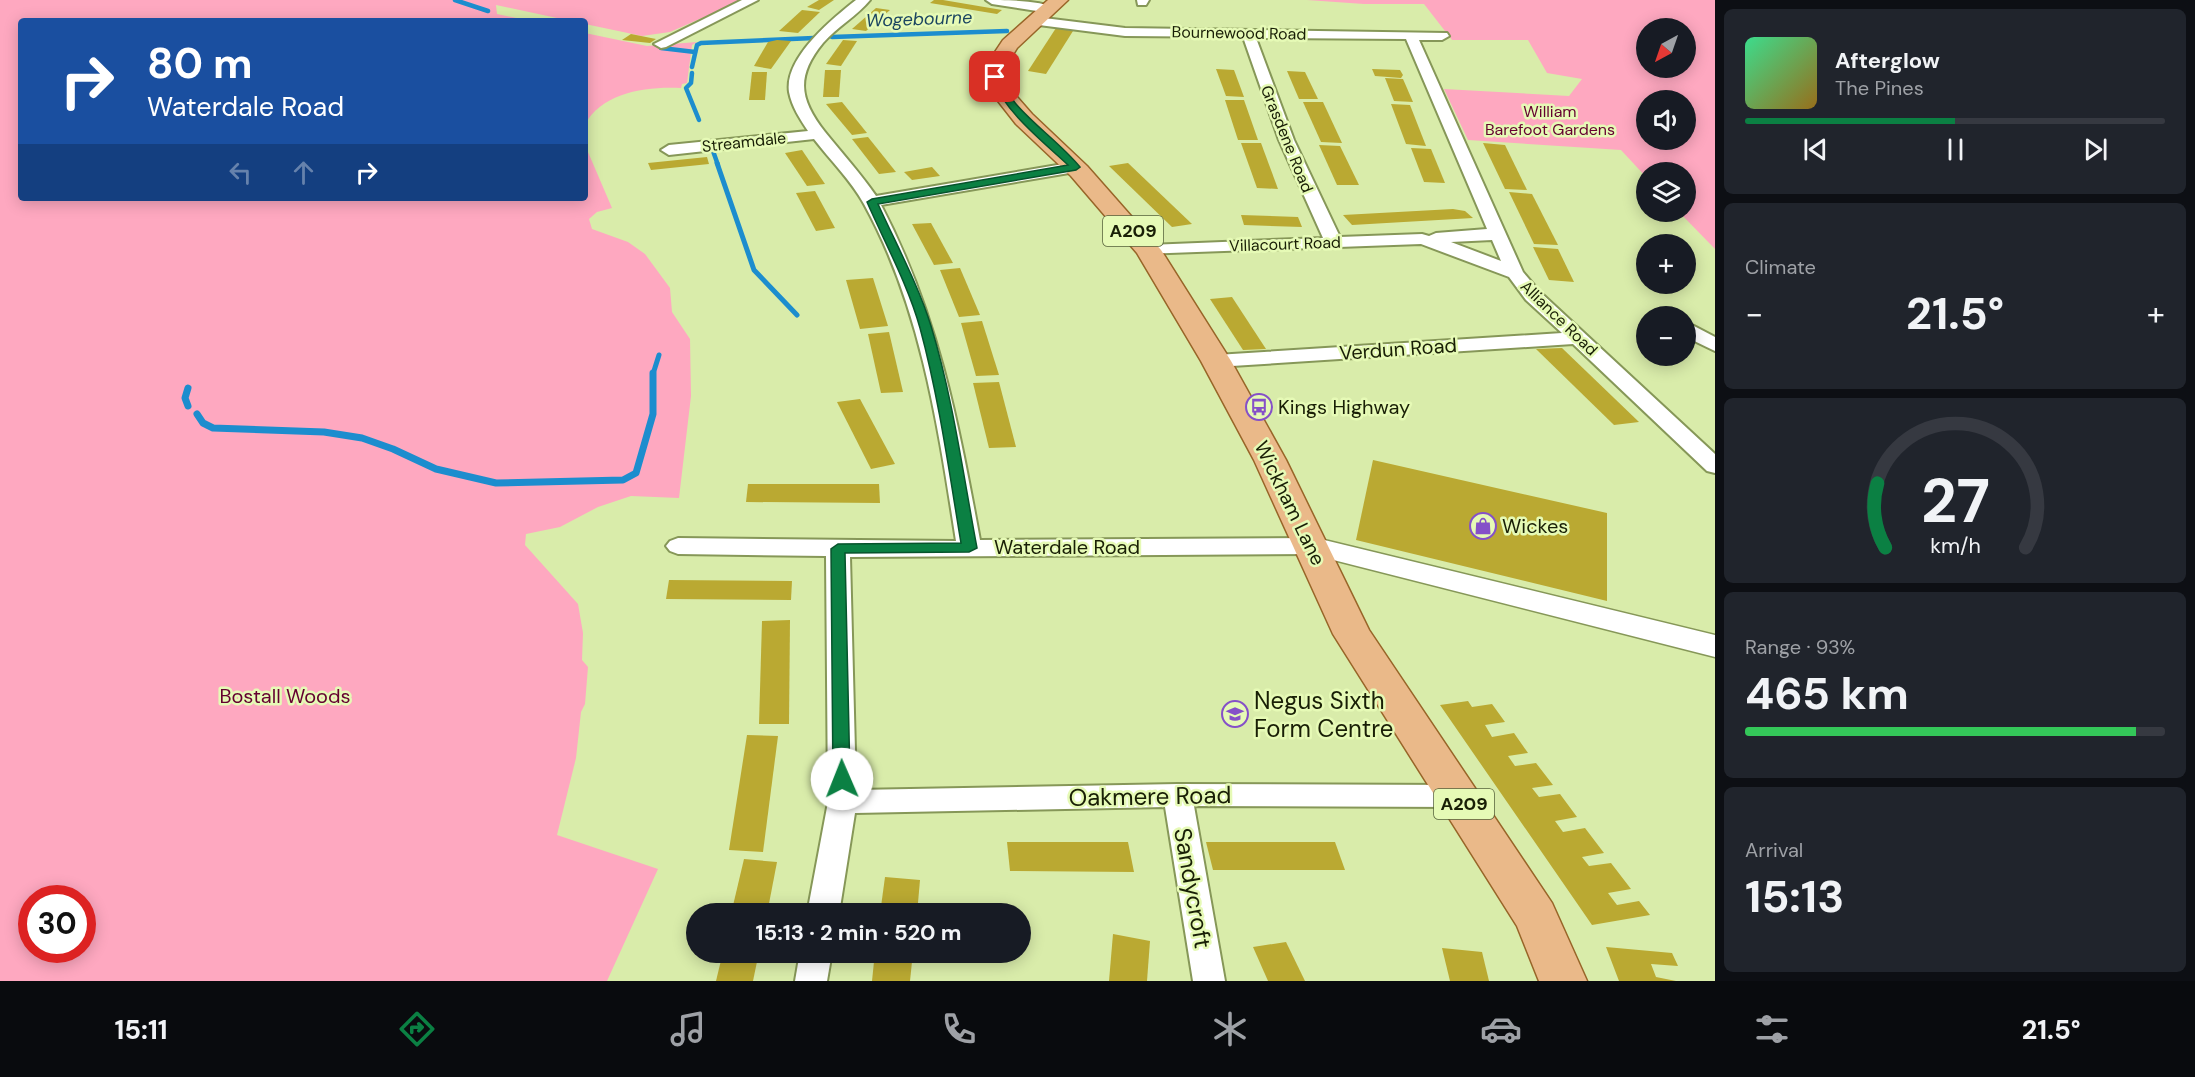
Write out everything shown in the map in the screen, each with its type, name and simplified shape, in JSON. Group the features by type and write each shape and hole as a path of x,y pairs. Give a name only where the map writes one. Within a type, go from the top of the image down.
{"main road":[{"name":"Wickham Lane","path":"1048,10 1004,53 995,77 1001,92 1024,119 1076,167 1148,250 1216,361 1270,460 1352,634 1536,917 1563,981"}],"street":[{"path":"661,44 752,0"},
{"path":"864,0 822,37 805,59 796,80 795,89 798,100 819,134 872,202 905,274 925,326 942,395 969,548"},
{"name":"Bournewood Road","path":"992,0 1048,10 1125,32 1442,36"},
{"name":"Grasdene Road","path":"1248,33 1259,69 1308,192 1334,242"},
{"name":"Alliance Road","path":"1411,36 1515,273 1533,296 1715,466"},
{"name":"Streamdale","path":"669,150 819,134"},
{"path":"872,202 1076,167"},
{"name":"Villacourt Road","path":"1148,250 1497,234"},
{"name":"Villacourt Road","path":"1422,238 1515,273"},
{"path":"1696,335 1715,345"},
{"name":"Verdun Road","path":"1216,361 1579,338"},
{"name":"Waterdale Road","path":"678,546 838,549 1312,546"},
{"path":"1312,546 1715,646"},
{"path":"825,903 842,802 838,549"},
{"name":"Oakmere Road","path":"842,802 1178,795 1459,796"},
{"name":"Sandycroft","path":"1178,795 1209,981"},
{"path":"812,981 814,963"}],"green space":[{"name":"Bostall Woods","path":"0,0 743,0 670,32 642,36 588,25 588,18 557,18 496,5 497,14 516,18 18,18 18,201 588,201 588,152 612,208 597,212 589,219 592,229 628,242 645,254 670,288 672,312 690,339 691,396 679,498 631,496 598,507 560,527 526,534 525,545 578,604 583,633 582,660 588,667 585,704 581,712 576,758 557,835 658,869 607,981 0,981"},
{"name":"William Barefoot Gardens","path":"1307,0 1715,0 1715,249 1689,222 1696,222 1696,162 1636,162 1636,166 1621,150 1468,140 1444,89 1569,96 1582,79 1547,73 1528,40 1452,40 1424,4 1364,4"},
{"path":"588,34 647,46 697,42 692,45 687,83 682,84 681,88 654,88 627,93 602,105 588,120"}],"building":[{"path":"819,0 834,0 819,10 807,7"},
{"path":"934,0 1002,10 997,14 930,3"},
{"path":"876,8 890,10 866,31 852,29"},
{"path":"802,10 820,12 798,33 779,31"},
{"path":"1056,28 1073,31 1046,74 1028,71"},
{"path":"631,34 656,39 650,43 622,40"},
{"path":"843,40 857,41 841,66 826,64"},
{"path":"791,41 771,69 754,66 768,42"},
{"path":"1216,69 1234,70 1244,97 1226,96"},
{"path":"1372,69 1400,70 1403,75 1401,78 1375,76"},
{"path":"825,70 841,70 839,97 823,97"},
{"path":"1287,71 1305,72 1318,99 1299,99"},
{"path":"752,72 767,72 765,100 749,100"},
{"path":"1385,78 1403,79 1413,102 1394,101"},
{"path":"1225,100 1244,100 1258,140 1238,140"},
{"path":"842,102 867,133 852,135 826,104"},
{"path":"1303,102 1323,102 1342,143 1321,142"},
{"path":"1391,104 1410,105 1426,146 1406,144"},
{"path":"868,137 896,172 879,174 852,139"},
{"path":"1241,143 1261,143 1278,189 1257,188"},
{"path":"1483,143 1505,145 1527,190 1505,189"},
{"path":"1319,145 1340,146 1359,185 1337,185"},
{"path":"1411,148 1431,149 1445,183 1424,182"},
{"path":"802,150 825,184 807,186 785,153"},
{"path":"707,157 709,164 651,170 648,163"},
{"path":"1128,163 1192,224 1172,227 1109,166"},
{"path":"932,167 940,176 912,180 904,172"},
{"path":"815,191 835,228 816,231 796,193"},
{"path":"1509,192 1532,194 1558,245 1534,244"},
{"path":"1453,209 1465,211 1473,218 1352,225 1343,215"},
{"path":"1241,215 1298,217 1302,227 1244,225"},
{"path":"931,223 953,263 934,265 912,224"},
{"path":"1533,247 1558,249 1574,282 1549,280"},
{"path":"960,268 980,315 959,317 940,270"},
{"path":"873,278 888,326 860,329 846,280"},
{"path":"1232,297 1266,349 1243,350 1210,299"},
{"path":"982,321 999,375 976,376 961,323"},
{"path":"889,332 903,392 881,393 868,334"},
{"path":"1562,348 1639,422 1614,425 1536,349"},
{"path":"999,382 1016,447 989,448 973,383"},
{"path":"860,399 895,464 871,469 837,402"},
{"name":"Wickes","path":"1373,460 1607,513 1607,601 1356,540"},
{"path":"748,484 879,484 880,503 746,502"},
{"path":"669,580 792,581 791,600 666,599"},
{"path":"790,620 789,724 759,724 762,621"},
{"path":"1468,701 1472,707 1492,704 1505,722 1485,725 1492,737 1514,733 1528,753 1508,756 1515,766 1536,763 1553,785 1532,788 1539,797 1560,794 1577,817 1555,821 1563,832 1585,828 1604,853 1582,857 1589,866 1611,863 1631,889 1608,893 1617,905 1639,901 1650,915 1592,925 1440,705"},
{"path":"747,735 778,736 763,852 729,850"},
{"path":"1007,842 1128,842 1134,872 1010,871"},
{"path":"1206,842 1335,842 1345,870 1213,870"},
{"path":"744,859 777,862 769,903 734,903"},
{"path":"885,877 920,880 918,903 881,903"},
{"path":"1113,934 1150,941 1147,981 1109,981"},
{"path":"1286,942 1305,981 1268,981 1253,947"},
{"path":"1606,947 1672,953 1678,966 1651,964 1656,977 1676,981 1619,981"},
{"path":"1442,948 1482,952 1489,981 1450,981"},
{"path":"720,963 757,963 753,981 716,981"},
{"path":"874,963 912,963 910,981 872,981"}],"waterway":[{"path":"455,0 488,11"},
{"name":"Wogebourne","path":"832,37 1007,31"},
{"name":"Wogebourne","path":"692,67 697,45 701,43 814,38"},
{"path":"661,48 695,52"},
{"name":"Wogebourne","path":"692,73 691,83 686,88 699,120"},
{"name":"Wogebourne","path":"713,151 718,165"},
{"name":"Wogebourne","path":"717,163 754,270 797,315"},
{"path":"653,374 659,355"},
{"path":"197,414 203,423 213,428 324,432 362,438 393,449 436,469 496,483 623,480 636,473 653,414 653,374"},
{"path":"188,388 185,398 188,406"}],"place":[{"name":"Kings Highway","path":"1259,407"},
{"name":"Wickes","path":"1483,526"},
{"name":"Negus Sixth Form Centre","path":"1235,714"}],"route":[{"path":"842,779 838,549 969,548 942,395 925,326 905,274 872,202 1076,167 1024,119 1001,92 995,77"}]}
